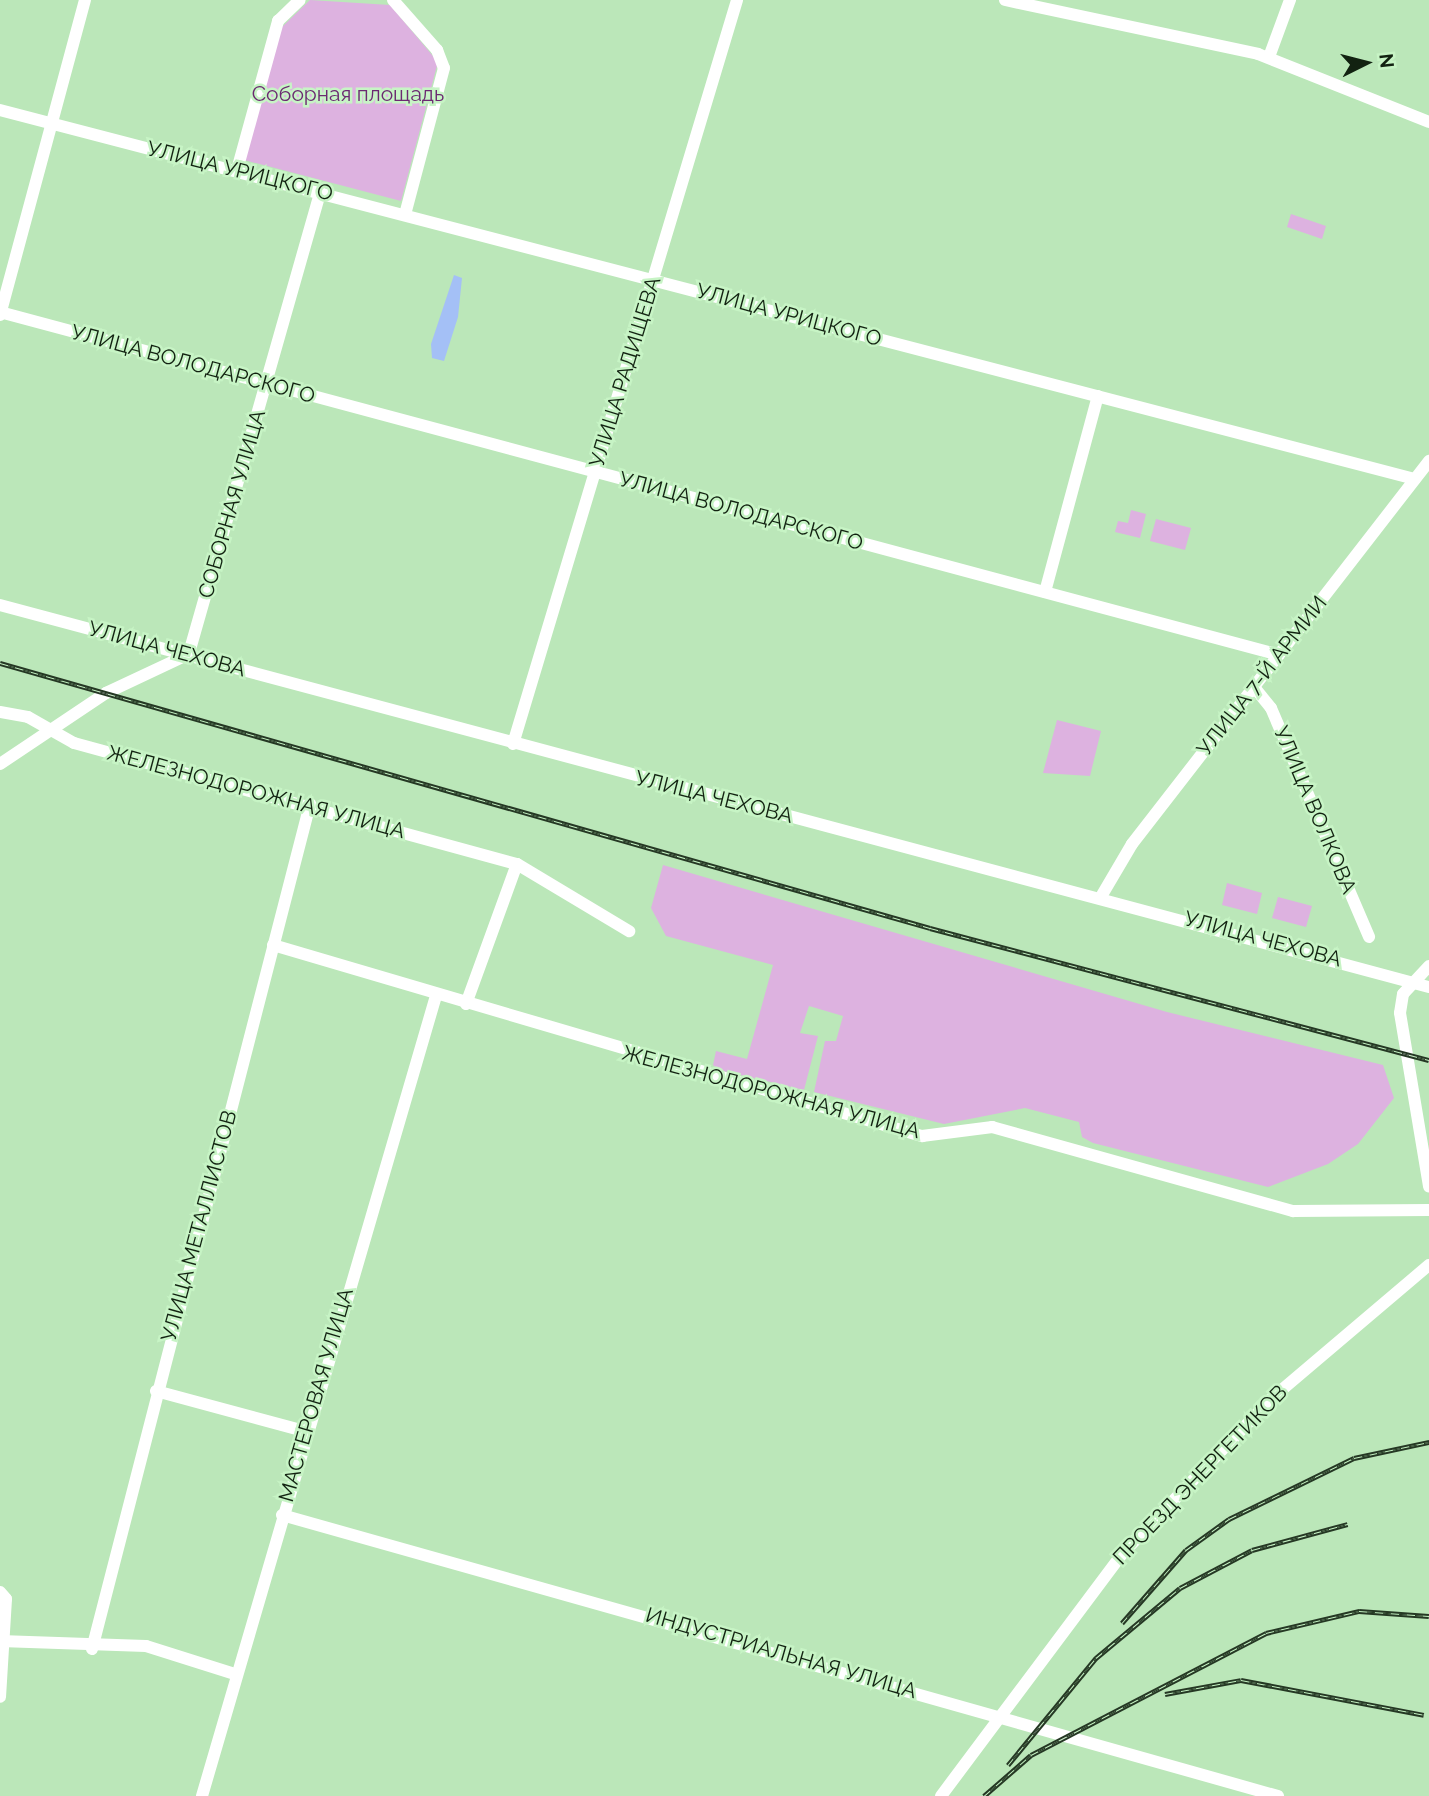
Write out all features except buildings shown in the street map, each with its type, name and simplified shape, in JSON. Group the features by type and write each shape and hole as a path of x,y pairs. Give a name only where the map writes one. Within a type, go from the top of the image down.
{"street":[{"path":"0,313 85,0"},
{"path":"237,170 278,21 300,0"},
{"path":"393,0 437,50 444,68 405,215"},
{"name":"УЛИЦА РАДИЩЕВА","path":"513,744 737,0"},
{"path":"1005,0 1269,57 1429,122"},
{"path":"1269,57 1290,0"},
{"name":"УЛИЦА УРИЦКОГО","path":"0,110 1415,479"},
{"name":"СОБОРНАЯ УЛИЦА","path":"189,653 320,192"},
{"name":"УЛИЦА ВОЛОДАРСКОГО","path":"0,313 1279,655"},
{"path":"1045,592 1098,396"},
{"name":"УЛИЦА 7-Й АРМИИ","path":"1102,895 1132,844 1429,461"},
{"name":"УЛИЦА ЧЕХОВА","path":"0,605 189,653 513,744 1102,895 1429,987"},
{"path":"153,666 160,656 157,645"},
{"path":"0,764 153,666 189,653"},
{"name":"УЛИЦА ВОЛКОВА","path":"1254,687 1271,708 1369,937"},
{"name":"ЖЕЛЕЗНОДОРОЖНАЯ УЛИЦА","path":"0,712 51,731 74,743 310,804 517,864 629,931"},
{"name":"УЛИЦА МЕТАЛЛИСТОВ","path":"92,1648 156,1391 310,804"},
{"path":"466,1004 517,864"},
{"name":"ЖЕЛЕЗНОДОРОЖНАЯ УЛИЦА","path":"272,945 436,996 922,1136 992,1127 1293,1211 1429,1210"},
{"path":"1429,966 1401,1003 1410,1087 1429,1187"},
{"name":"МАСТЕРОВАЯ УЛИЦА","path":"202,1796 304,1431 436,996"},
{"name":"ПРОЕЗД ЭНЕРГЕТИКОВ","path":"941,1796 1004,1716 1121,1555 1271,1399 1429,1265"},
{"path":"156,1391 304,1431"},
{"name":"ИНДУСТРИАЛЬНАЯ УЛИЦА","path":"282,1515 1004,1716 1278,1796"},
{"path":"0,1592 6,1599 0,1697"},
{"path":"2,1641 92,1648 146,1646 235,1674"}],"green space":[{"name":"Соборная площадь","path":"310,0 390,5 438,62 401,201 244,160 282,27"},
{"path":"1291,214 1326,226 1322,239 1287,227"},
{"path":"1131,510 1146,514 1140,538 1115,532 1118,521 1128,523"},
{"path":"1156,519 1191,528 1185,550 1150,541"},
{"path":"1057,720 1101,731 1090,776 1043,773"},
{"path":"663,865 1167,1012 1383,1065 1394,1098 1358,1144 1328,1164 1268,1187 1093,1143 1082,1137 1079,1122 1025,1108 944,1124 814,1092 825,1041 836,1041 843,1016 809,1006 800,1033 818,1036 804,1090 719,1070 713,1065 716,1051 747,1059 773,965 666,936 651,908"},
{"path":"1227,883 1262,893 1257,914 1222,905"},
{"path":"1278,897 1312,906 1306,927 1272,918"}],"water":[{"path":"454,275 462,278 458,317 444,361 432,358 431,344"}],"railway":[{"path":"0,663 930,928 1429,1060"},
{"path":"1122,1623 1186,1550 1229,1519 1354,1458 1429,1442"},
{"path":"1008,1765 1096,1658 1180,1588 1252,1550 1348,1524"},
{"path":"984,1796 1031,1755 1266,1633 1359,1611 1429,1616"},
{"path":"1165,1694 1241,1680 1424,1715"}]}
